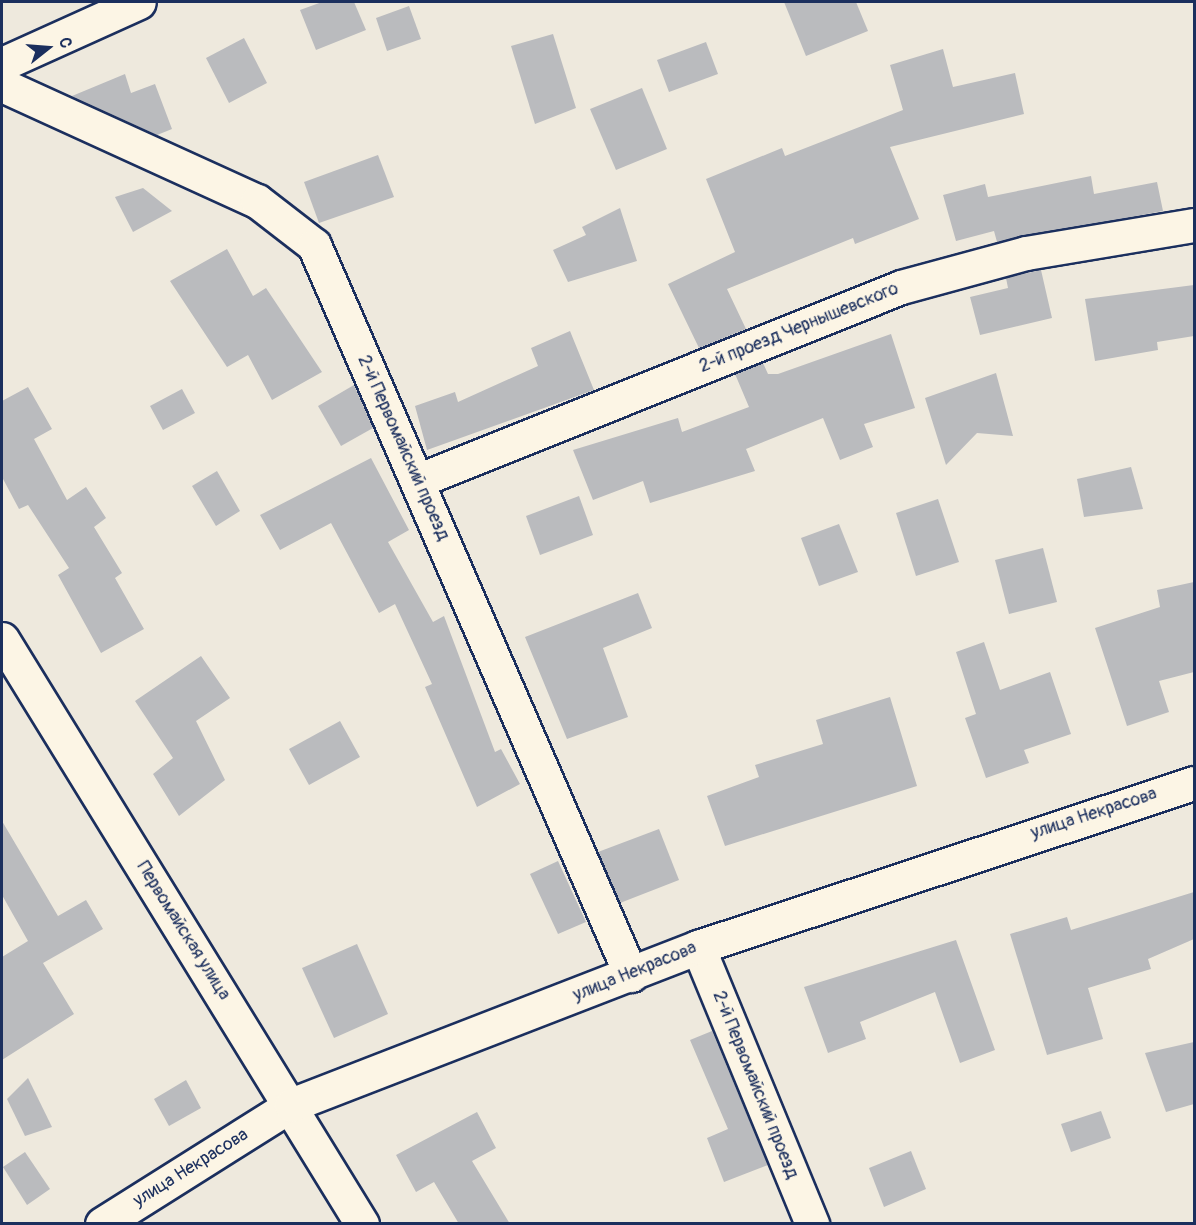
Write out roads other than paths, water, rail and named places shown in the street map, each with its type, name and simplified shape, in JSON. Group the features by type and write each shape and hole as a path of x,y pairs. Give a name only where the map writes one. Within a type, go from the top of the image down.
{"street":[{"path":"2,64 139,2"},
{"name":"2-й Первомайский проезд","path":"2,85 256,201 314,245 631,975"},
{"name":"2-й проезд Чернышевского","path":"417,481 901,287 1026,253 1194,225"},
{"name":"Первомайская улица","path":"2,639 291,1105 362,1224"},
{"name":"улица Некрасова","path":"102,1224 291,1105 631,975 698,947 1194,783"},
{"name":"2-й Первомайский проезд","path":"698,947 812,1224"}]}
